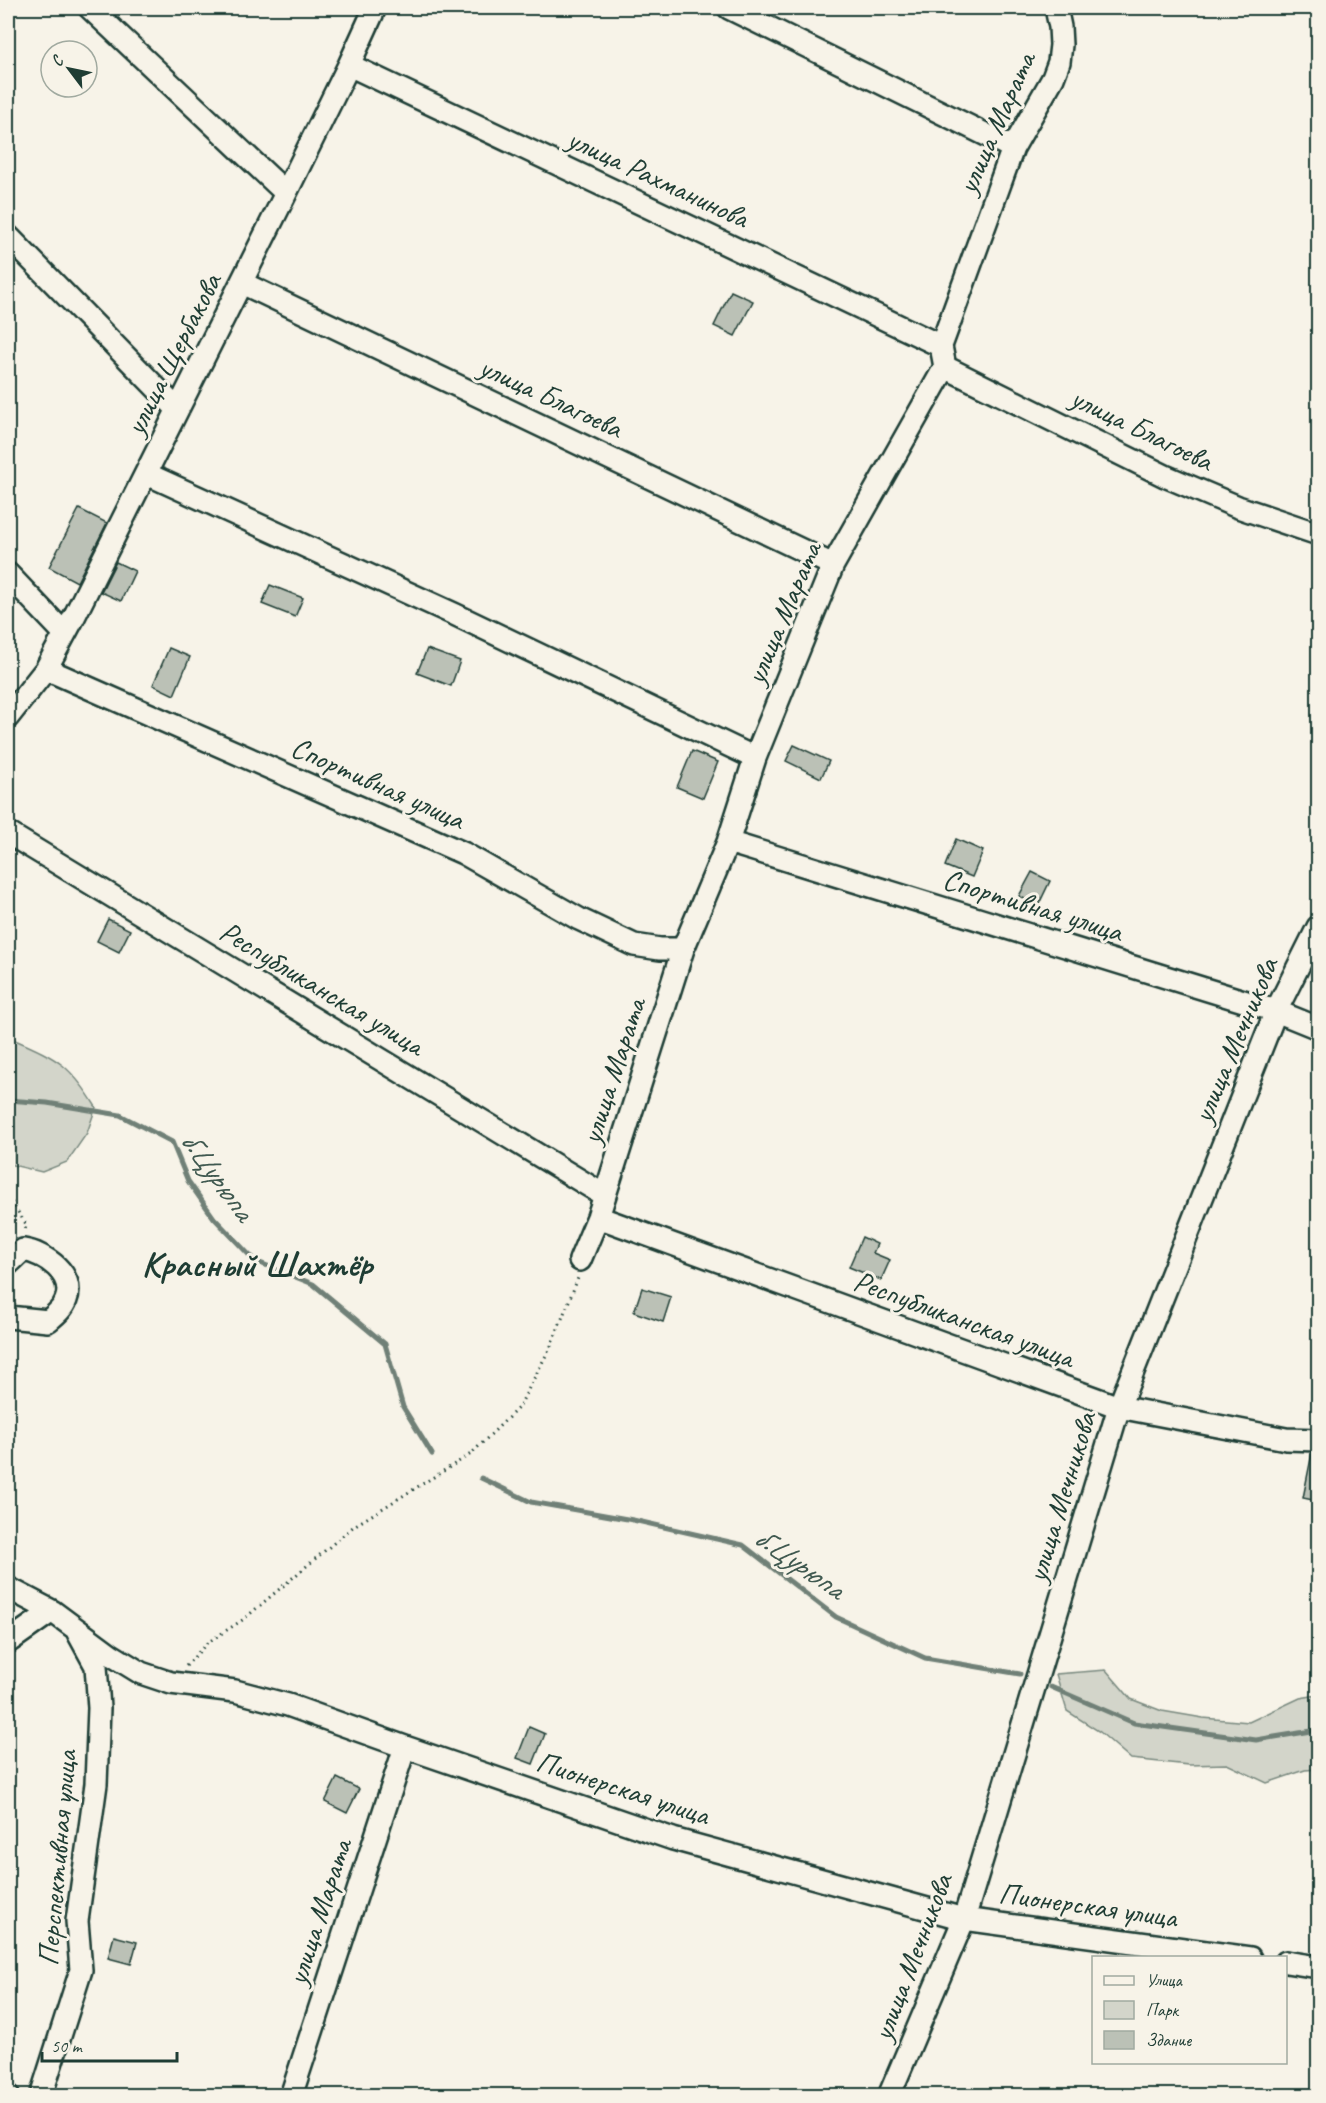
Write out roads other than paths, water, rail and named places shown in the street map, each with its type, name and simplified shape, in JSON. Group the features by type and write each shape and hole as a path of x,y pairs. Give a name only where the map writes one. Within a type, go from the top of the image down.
{"street":[{"path":"90,8 286,194"},
{"name":"улица Щербакова","path":"8,717 46,669 65,634 242,283 375,8"},
{"path":"729,8 1013,148"},
{"name":"улица Марата","path":"940,346 1013,148 1053,78 1059,62 1060,27 1056,8"},
{"name":"улица Рахманинова","path":"349,65 940,346"},
{"path":"8,236 177,410"},
{"name":"улица Благоева","path":"242,283 833,565"},
{"path":"940,346 945,367"},
{"name":"улица Марата","path":"580,1260 598,1217 683,949 728,842 755,758 833,565 945,367"},
{"name":"улица Благоева","path":"945,367 1165,476 1238,507 1318,534"},
{"path":"147,474 454,614 755,758"},
{"path":"8,574 65,634"},
{"name":"Спортивная улица","path":"46,669 463,853 579,919 634,945 660,949 683,949"},
{"name":"Республиканская улица","path":"8,832 604,1195"},
{"name":"Спортивная улица","path":"728,842 1276,1011 1318,1028"},
{"name":"улица Мечникова","path":"889,2096 964,1918 1119,1407 1276,1011 1318,927"},
{"name":"Республиканская улица","path":"598,1217 1119,1407 1286,1439 1318,1440"},
{"path":"8,1264 23,1250 33,1251 57,1267 66,1277 68,1298 63,1308 48,1321 8,1317"},
{"name":"Пионерская улица","path":"8,1588 52,1611 124,1664 141,1673 171,1683 235,1691 288,1705 674,1839 964,1918 1236,1956"},
{"path":"8,1642 52,1611"},
{"name":"Перспективная улица","path":"41,2096 81,1970 77,1921 96,1784 99,1708 96,1666 74,1627"},
{"name":"улица Марата","path":"291,2096 405,1747"},
{"path":"1287,1962 1318,1967"}],"waterway":[{"name":"б.Цурюпа","path":"8,1100 47,1103 120,1115 172,1142 188,1181 214,1218 255,1261 313,1284 385,1344 403,1407 432,1454"},
{"name":"б.Цурюпа","path":"481,1478 531,1502 633,1520 743,1545 836,1617 925,1658 1020,1674"},
{"name":"б.Цурюпа","path":"1051,1687 1134,1723 1256,1740 1318,1730"}],"district":[{"name":"Красный Шахтёр","path":"257,1263"}]}
